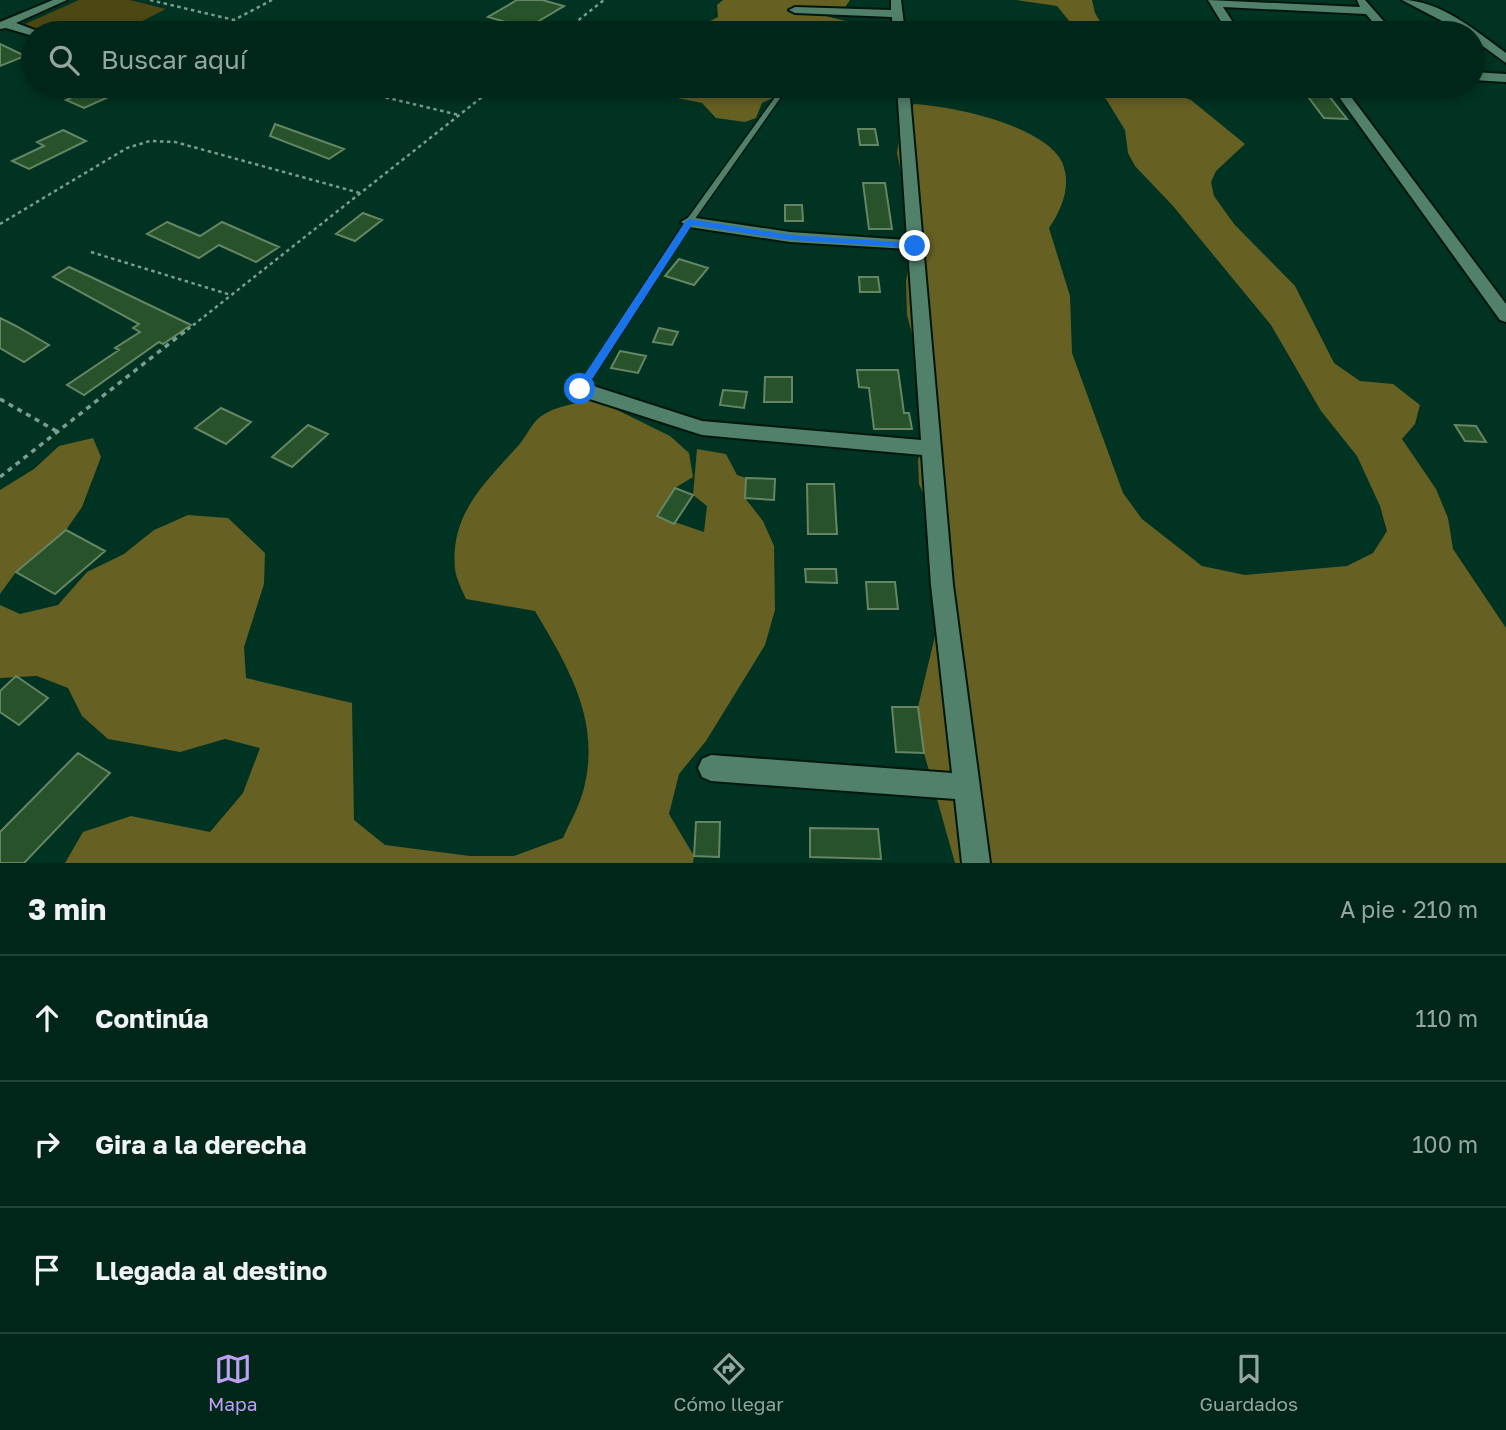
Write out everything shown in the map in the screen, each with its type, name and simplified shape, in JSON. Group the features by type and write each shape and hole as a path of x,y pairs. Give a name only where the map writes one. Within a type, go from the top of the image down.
{"street":[{"path":"3,25 62,0"},
{"path":"896,0 898,21"},
{"path":"1360,0 1378,21"},
{"path":"1407,0 1452,21"},
{"path":"1214,2 1369,11"},
{"path":"1214,2 1226,21"},
{"path":"795,10 897,14"},
{"path":"3,25 21,29"},
{"path":"1485,43 1506,59"},
{"path":"1485,77 1506,78"},
{"path":"904,98 942,585 976,863"},
{"path":"1346,98 1506,316"},
{"path":"689,222 790,237 915,246"},
{"path":"580,389 702,428 931,448"},
{"path":"710,768 967,787"}],"lane":[{"path":"580,389 689,222 777,98"}],"path":[{"path":"150,0 234,20 272,0"},
{"path":"577,21 604,0"},
{"path":"388,98 459,115"},
{"path":"0,477 481,98"},
{"path":"0,224 112,156 153,139 175,142 360,193"},
{"path":"91,252 231,295"},
{"path":"0,399 58,432"}],"shaded area":[{"path":"79,0 130,0 166,9 142,21 32,21"},
{"path":"723,0 850,0 843,10 814,13 845,21 710,21 718,17 717,5"},
{"path":"1016,0 1092,0 1100,21 1069,21 1057,6"},
{"path":"678,98 773,98 762,103 756,118 745,122 716,118 702,103"},
{"path":"1185,98 1245,144 1216,171 1211,182 1214,196 1234,224 1295,286 1334,363 1360,381 1393,384 1420,405 1415,424 1402,439 1436,489 1448,518 1453,549 1506,628 1506,863 955,863 924,753 918,707 940,615 942,585 953,560 919,484 918,460 933,414 907,315 906,281 914,234 897,153 901,127 914,104 972,113 1017,128 1052,149 1062,162 1066,188 1058,213 1049,228 1070,296 1072,353 1123,493 1142,519 1202,566 1245,575 1347,566 1373,553 1387,531 1380,506 1357,456 1321,411 1271,325 1173,206 1135,166 1128,153 1125,130 1106,99"},
{"path":"597,400 670,436 689,453 693,477 675,488 657,516 704,532 707,506 693,495 697,449 726,454 737,475 746,478 745,498 763,521 774,546 775,610 765,645 706,741 679,774 669,814 694,856 693,863 65,863 83,832 131,816 210,832 243,793 260,748 225,739 180,752 108,739 82,716 68,688 37,676 0,678 0,605 20,614 58,605 87,572 124,554 154,530 188,515 228,518 265,553 264,584 244,647 246,678 352,703 354,820 385,845 470,856 514,856 563,838 584,788 588,763 585,717 578,695 559,653 535,611 466,599 456,573 455,549 458,532 472,501 537,420 560,407"},
{"path":"93,438 101,457 82,507 66,530 16,572 0,594 0,490 34,469 59,446"}],"building":[{"path":"517,0 542,0 564,6 539,21 502,21 488,17"},
{"path":"0,44 21,54 21,58 0,66"},
{"path":"70,98 106,98 84,108 66,100"},
{"path":"1309,98 1330,98 1347,119 1324,118"},
{"path":"275,124 344,149 329,159 270,136"},
{"path":"858,129 875,129 878,145 860,145"},
{"path":"63,130 86,141 29,169 12,161 44,146 37,142"},
{"path":"863,183 885,183 892,229 869,229"},
{"path":"785,205 802,205 803,221 785,221"},
{"path":"363,213 382,220 355,241 336,234"},
{"path":"167,222 200,236 222,222 279,247 256,262 219,245 199,258 147,234"},
{"path":"679,259 708,268 694,285 665,276"},
{"path":"69,267 191,325 163,344 159,342 84,395 67,385 119,350 115,348 140,332 133,328 139,324 53,277"},
{"path":"859,277 878,277 880,292 860,292"},
{"path":"0,318 49,345 24,362 0,348"},
{"path":"659,328 678,332 672,345 653,342"},
{"path":"620,351 646,356 638,373 611,368"},
{"path":"857,370 898,370 904,413 909,413 912,429 874,429 869,388 859,387"},
{"path":"765,377 792,377 792,402 764,402"},
{"path":"723,390 747,392 744,408 720,405"},
{"path":"221,408 251,422 226,444 195,428"},
{"path":"308,425 328,434 292,467 272,457"},
{"path":"1455,425 1476,426 1486,442 1465,441"},
{"path":"746,478 775,479 774,500 745,498"},
{"path":"807,484 834,484 837,534 808,534"},
{"path":"675,488 693,495 674,524 657,516"},
{"path":"66,530 105,551 55,594 16,572"},
{"path":"805,569 836,569 837,583 806,582"},
{"path":"866,582 895,582 898,609 868,609"},
{"path":"16,676 48,698 19,725 0,712 0,691"},
{"path":"892,707 918,707 924,753 896,752"},
{"path":"78,753 110,773 24,863 0,863 0,832"},
{"path":"696,822 720,822 719,857 694,856"},
{"path":"810,828 878,829 881,859 810,857"}],"route":[{"path":"580,389 689,222 790,237 915,246"}]}
